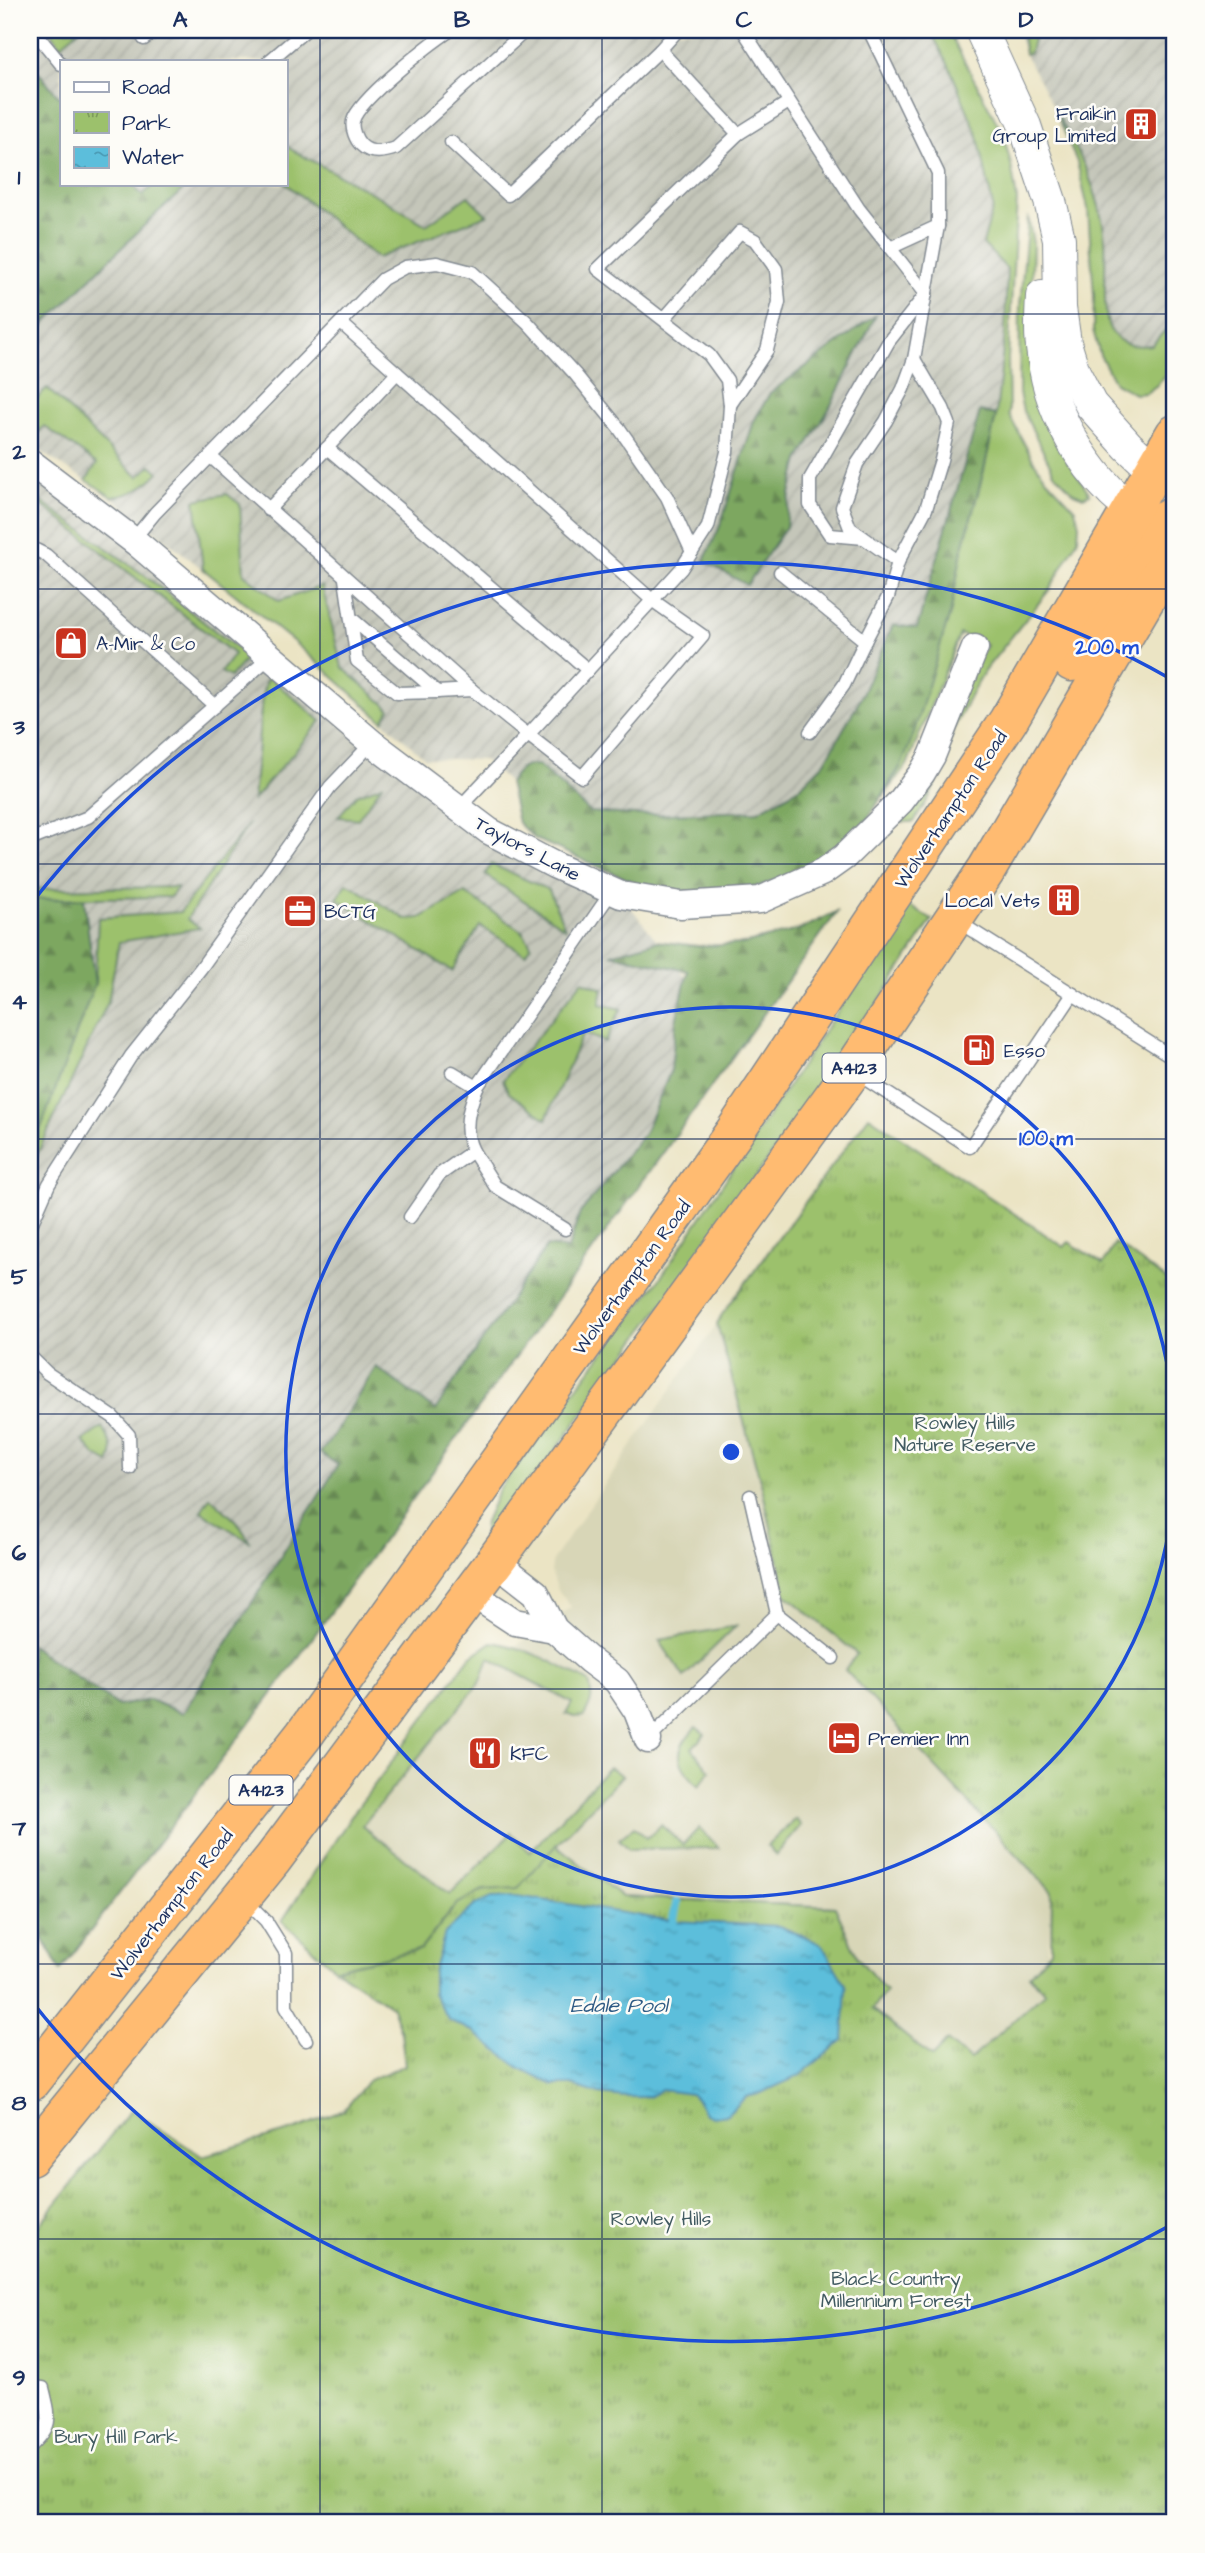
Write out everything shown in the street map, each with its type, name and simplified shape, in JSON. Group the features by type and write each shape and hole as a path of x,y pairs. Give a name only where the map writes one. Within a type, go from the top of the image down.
{"highway":[{"name":"Wolverhampton Road","path":"30,2157 273,1859 476,1576 852,1071 987,869 1162,528 1175,434"},
{"name":"Wolverhampton Road","path":"30,2082 304,1735 733,1134 901,881 934,836 1008,721 1162,528"},
{"path":"476,1576 461,1560 466,1528 480,1489"},
{"path":"304,1735 359,1699 456,1576 476,1576"}],"street":[{"path":"981,30 1025,126 1049,201 1059,239 1060,308 1065,343 1074,372 1091,405 1136,453 1168,478"},
{"path":"1049,201 1041,323 1043,356 1052,397 1076,447 1100,479 1162,528"},
{"path":"1117,433 1152,432 1175,426"},
{"name":"Taylors Lane","path":"30,462 133,540 373,743 489,831 621,895 681,905 760,900 823,872 855,848 901,801 922,773 932,756 975,648"},
{"path":"476,1576 515,1622 554,1629"},
{"path":"476,1576 536,1593 554,1629 617,1681 637,1711 648,1741"}],"lane":[{"path":"33,30 60,63"},
{"path":"144,39 156,30"},
{"path":"270,60 306,30"},
{"path":"451,30 429,44 361,106 352,122 355,138 364,149 383,153 396,148 526,30"},
{"path":"451,142 508,195 678,30"},
{"path":"743,30 859,209 926,294"},
{"path":"869,30 938,173 938,226 914,359 903,389 886,421 857,464 842,507 850,528 898,562"},
{"path":"660,50 738,134"},
{"path":"459,808 681,569 708,527 727,452 730,405 727,380 709,355 598,269 738,134 789,102"},
{"path":"890,248 938,226"},
{"path":"664,319 740,232 755,240 776,269 779,302 767,350 730,405"},
{"path":"133,540 155,513 383,279 405,267 437,262 472,272 527,322 575,373 667,497 692,552"},
{"path":"864,538 830,536 810,505 810,479 889,341 926,294"},
{"path":"211,457 472,690 582,777 703,636 652,600 341,323"},
{"path":"810,732 844,685 888,597 898,562 926,509 941,460 949,423 914,359"},
{"path":"268,510 397,373"},
{"path":"327,448 588,670"},
{"path":"30,547 46,555 215,706"},
{"path":"780,572 865,641"},
{"path":"345,579 357,661 397,693 472,690"},
{"path":"351,618 437,692"},
{"path":"30,840 88,817 271,656"},
{"path":"30,1227 49,1184 131,1056 201,968 330,787 373,743"},
{"path":"565,1229 495,1186 472,1151 467,1138 468,1111 477,1087 612,891"},
{"path":"953,919 1166,1053"},
{"path":"852,1071 970,1147 1073,994"},
{"path":"452,1072 477,1087"},
{"path":"410,1217 439,1175 472,1151"},
{"path":"30,1356 47,1373 113,1417 129,1435 131,1468"},
{"path":"750,1496 777,1614 833,1658"},
{"path":"648,1741 777,1614"},
{"path":"242,1896 266,1922 286,1953 286,2006 306,2040"},
{"path":"30,2387 43,2388 50,2417 42,2435 30,2447"}],"shaded area":[{"path":"30,30 948,30 987,104 1007,269 1002,369 996,415 951,610 913,736 883,797 827,855 791,874 606,872 535,839 518,823 509,783 484,760 425,758 294,642 112,497 30,445"},
{"path":"1016,30 1175,30 1175,342 1138,379 1105,344 1088,209 1077,162"},
{"path":"30,462 489,831 621,895 710,1008 643,1159 202,1786 30,1678 30,1159 84,899 30,899"},
{"path":"717,1324 762,1487 786,1595 857,1654 1052,1892 1045,1992 970,2061 933,2057 872,2008 886,1991 858,1958 835,1907 622,1897 556,1845 335,1969 282,1921 352,1815 469,1658 492,1642 516,1646 571,1607 558,1590 551,1572 553,1559"}],"green space":[{"path":"51,30 79,30 60,46"},
{"path":"930,30 948,30 1003,134 1017,199 1008,359 1009,415 1033,460 1075,509 1079,524 1078,539 1050,589 985,670 971,694 955,726 931,794 914,822 897,822 986,645 960,634 907,765 883,797 902,764 951,610 961,555 996,415 1005,332 1007,269 983,244 993,207 978,136 949,66"},
{"path":"1021,30 1035,30 1030,53 1025,54"},
{"path":"30,67 35,68 60,98 60,186 134,186 142,195 153,186 188,186 30,338"},
{"path":"1055,110 1080,156 1098,204 1105,239 1105,298 1110,329 1118,339 1128,344 1152,345 1175,319 1175,361 1157,385 1146,393 1135,394 1115,383 1100,355 1093,330 1094,296 1088,209 1077,162"},
{"path":"287,146 426,225 468,196 487,215 377,258 287,185"},
{"path":"1028,216 1033,244 1031,297 1037,394 1043,417 1058,447 1090,494 1083,497 1074,493 1054,473 1023,411 1019,393 1020,306"},
{"path":"876,315 829,409 799,460 790,494 786,527 747,585 704,561 720,526 754,421 770,393"},
{"path":"47,388 138,477 151,465 159,472 138,489 112,497 86,480 97,464 44,426 30,442 30,406"},
{"path":"980,411 996,415 961,555 951,610 902,764 864,825 827,855 791,874 757,887 690,892 648,888 535,839 518,823 509,783 520,769 532,765 538,765 590,812 635,815 758,811 798,789 825,762 858,703 893,625 917,628"},
{"path":"30,493 144,575 248,657 230,677 221,672 234,654 30,496"},
{"path":"227,494 240,504 244,574 279,601 322,586 342,667 390,709 383,721 294,642 203,569 195,500"},
{"path":"269,677 321,721 253,800 262,698"},
{"path":"382,785 358,819 338,817 356,795"},
{"path":"249,823 187,919 200,928 119,942 108,1002 30,1170 30,1157 95,983 98,918 180,912"},
{"path":"491,864 549,890 565,928 485,875"},
{"path":"347,883 406,919 420,918 465,893 523,932 531,945 525,954 480,926 452,971 337,899"},
{"path":"178,887 170,897 30,899 30,889"},
{"path":"30,899 84,899 95,983 30,1157"},
{"path":"908,905 932,920 845,1054 482,1551 485,1522 499,1489 659,1280"},
{"path":"838,911 272,1694 60,1971 30,1913 30,1645 118,1706 149,1700 183,1713 338,1465 320,1453 376,1367 435,1410 547,1246 568,1249 580,1213 644,1134 671,1070 676,1021 688,971 611,954 657,941 698,946 743,944 801,929"},
{"path":"582,981 603,989 600,1004 621,1009 605,1042 583,1033 546,1119 509,1093 503,1080"},
{"name":"Rowley Hills","path":"869,1116 1064,1247 1069,1242 1103,1264 1115,1243 1175,1286 1175,2523 30,2523 30,2236 131,2110 202,2156 294,2130 344,2110 369,2080 405,2065 401,2033 392,2007 335,1969 421,1949 457,1904 483,1890 518,1888 556,1845 622,1897 835,1907 858,1958 886,1991 872,2009 932,2057 947,2041 970,2060 1045,1992 1029,1975 1051,1951 1052,1892 845,1670 857,1654 786,1595 762,1487 717,1324"},
{"path":"102,1427 112,1449 109,1463 95,1455 83,1441"},
{"path":"210,1497 238,1523 250,1542 201,1511"},
{"path":"736,1626 684,1677 659,1640"},
{"path":"492,1642 531,1653 589,1682 591,1699 584,1716 566,1714 572,1703 489,1658 481,1681 362,1826 450,1894 511,1833 530,1852 609,1767 622,1776 556,1845 622,1897 835,1907 451,1910 421,1949 335,1969 282,1921 352,1815 469,1658"},
{"path":"696,1727 705,1734 692,1748 710,1771 699,1786 685,1770 680,1756 683,1743"},
{"path":"795,1819 801,1825 776,1855 767,1846"},
{"path":"661,1825 683,1845 699,1828 719,1848 629,1849 619,1839 634,1827 647,1838"}],"water":[{"name":"Edale Pool","path":"517,1896 673,1921 779,1926 806,1937 822,1945 846,1986 843,2040 799,2076 746,2097 727,2115 712,2117 705,2114 691,2094 661,2090 648,2097 625,2097 599,2094 572,2085 553,2085 518,2067 472,2031 449,2020 433,1994 433,1973 445,1933 475,1905 492,1897"}],"waterway":[{"path":"673,1921 677,1902"}],"place":[{"name":"Fraikin Group Limited","path":"1141,124"},
{"name":"A-Mir & Co","path":"71,643"},
{"name":"Local Vets","path":"1064,900"},
{"name":"BCTG","path":"300,911"},
{"name":"Esso","path":"979,1050"},
{"name":"Premier Inn","path":"844,1738"},
{"name":"KFC","path":"485,1753"}],"park label":[{"name":"Rowley Hills Nature Reserve","path":"965,1433"},
{"name":"Black Country Millennium Forest","path":"896,2289"},
{"name":"Bury Hill Park","path":"116,2436"}]}
